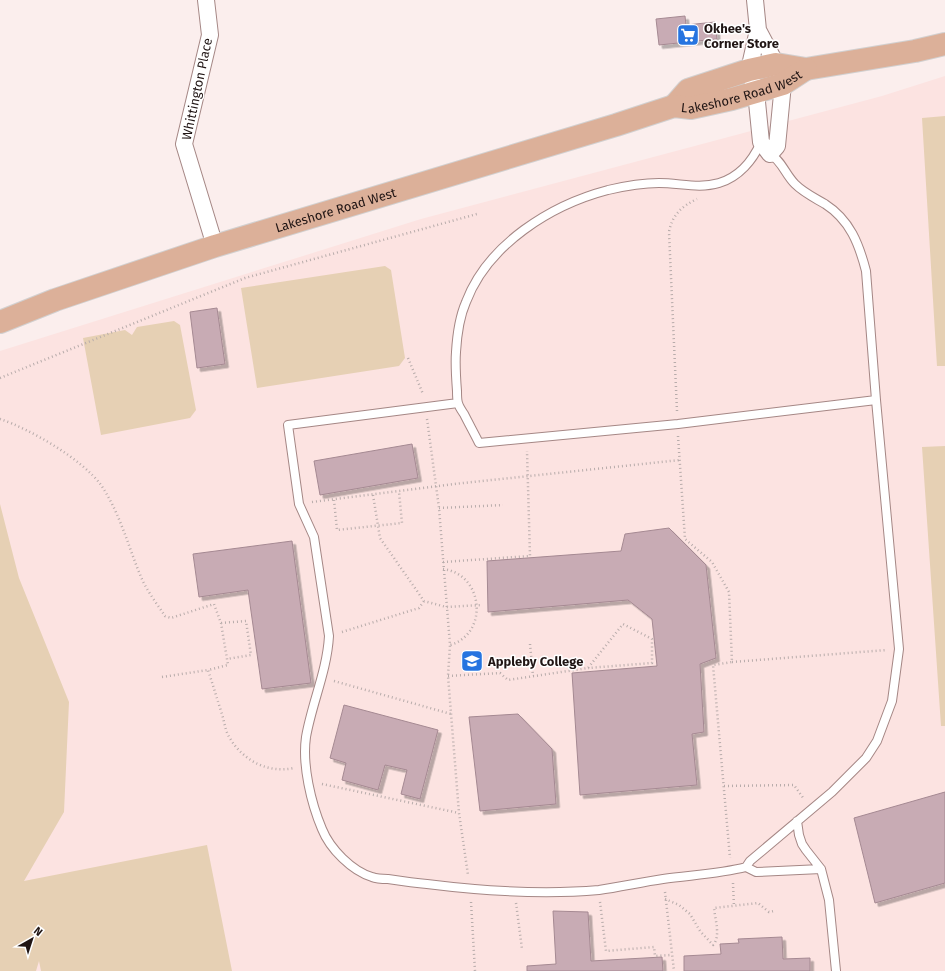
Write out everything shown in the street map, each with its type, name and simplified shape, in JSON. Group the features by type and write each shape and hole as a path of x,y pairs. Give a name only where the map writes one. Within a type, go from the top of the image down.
{"main road":[{"name":"Lakeshore Road West","path":"674,106 688,90 749,70 780,74 915,51 945,44"},
{"name":"Lakeshore Road West","path":"0,322 55,300 215,246 674,106 691,108 756,92 780,74"}],"street":[{"name":"Whittington Place","path":"206,0 210,34 184,144 215,246"},
{"path":"755,0 758,30 749,70 756,92 765,148 777,146 780,74 758,30"}],"lane":[{"path":"458,403 288,425 300,504 314,537 329,636 322,678 305,745 308,782 315,811 322,831 335,851 357,870 372,877 470,890 540,892 599,890 664,879 732,871 746,867 750,861 832,792 866,758 877,741 892,701 899,649 876,400 866,271 861,252 855,238 840,217 827,205 801,190 793,183 781,163 765,148 740,172 726,181 703,186 646,183 609,190 589,196 551,212 499,251 476,281 461,315 455,363 458,403 479,443 678,424 876,400"},
{"path":"797,821 802,844 821,869 829,900 836,971"},
{"path":"746,867 756,872 821,869"}],"path":[{"path":"703,197 691,202 678,211 670,224 669,232 684,539 712,562 729,592 732,662"},
{"path":"0,378 245,278 477,214"},
{"path":"408,358 423,394"},
{"path":"427,416 439,508 444,562 446,607 450,645 448,676 459,813 470,890 475,971"},
{"path":"0,419 29,431 62,451 91,474 110,501 126,536 142,578 165,616 171,618 214,604 221,623 228,665 208,670 162,677"},
{"path":"444,562 530,556 527,439"},
{"path":"300,504 528,476 680,460"},
{"path":"334,500 337,530 378,526 402,523 399,492"},
{"path":"373,495 380,538 424,601 446,607 482,605"},
{"path":"439,508 502,505"},
{"path":"444,569 450,570 464,577 470,584 475,595 476,605 475,622 471,631 465,638 450,645"},
{"path":"329,636 419,608 424,601"},
{"path":"221,623 246,621 251,655 227,658"},
{"path":"448,676 500,673 508,680 588,668 652,663 652,639 623,624 588,668"},
{"path":"530,644 533,676"},
{"path":"734,907 713,665 732,662 888,650"},
{"path":"208,670 227,733 233,744 250,761 261,766 276,770 294,768"},
{"path":"322,678 451,714"},
{"path":"322,784 459,813"},
{"path":"724,786 794,785 806,802"},
{"path":"664,879 671,955 674,971"},
{"path":"599,890 606,951 654,947 655,956 671,955"},
{"path":"514,891 522,949"},
{"path":"666,899 679,905 690,914 700,931 713,945 717,936 714,908 734,907 758,903 769,912 774,911"}],"shaded area":[{"name":"Appleby College","path":"945,76 945,971 0,971 0,351 421,219 882,96"},
{"path":"945,116 945,366 937,366 922,118"},
{"path":"385,266 391,270 405,358 399,366 257,388 241,288"},
{"path":"174,321 180,325 196,410 190,418 101,435 83,338 125,330 132,335 137,327"},
{"path":"945,446 945,726 941,726 922,447"},
{"path":"0,504 19,578 69,702 64,812 24,881 207,845 232,971 41,971 39,961 36,971 0,971"}],"building":[{"path":"685,16 686,25 715,22 717,39 659,45 656,19"},
{"path":"217,308 225,364 197,368 190,312"},
{"path":"412,444 418,478 320,495 314,461"},
{"path":"669,528 706,565 716,658 700,664 704,732 692,734 697,785 580,795 572,673 657,666 652,619 628,600 488,612 487,561 621,551 625,534"},
{"path":"292,541 311,683 262,689 248,590 199,597 193,554"},
{"path":"344,705 438,730 420,799 401,794 407,770 385,765 378,790 342,780 346,763 330,758"},
{"path":"518,714 552,749 556,804 480,811 469,717"},
{"path":"945,792 945,883 875,903 854,818"},
{"path":"553,911 588,912 591,961 662,957 663,971 527,971 527,966 556,964"},
{"path":"782,937 783,959 810,958 810,971 684,971 684,956 721,954 720,944 739,943 738,939"}],"place":[{"name":"Okhee's Corner Store","path":"688,35"},
{"name":"Appleby College","path":"472,661"}]}
